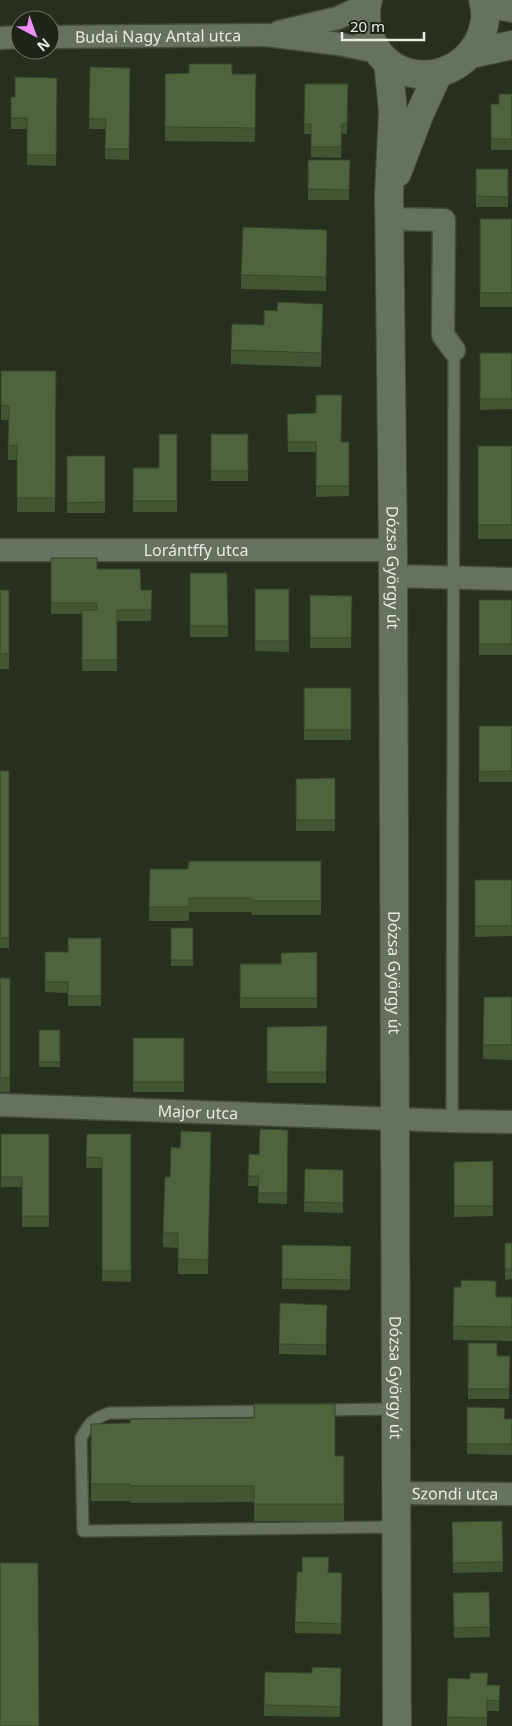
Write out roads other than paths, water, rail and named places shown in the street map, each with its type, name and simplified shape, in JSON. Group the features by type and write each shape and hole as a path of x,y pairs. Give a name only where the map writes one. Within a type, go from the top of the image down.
{"main road":[{"name":"Dózsa György út","path":"367,2 366,21 370,38 383,57 393,111 389,206 393,563 397,1726"},
{"path":"383,57 395,67 416,75 438,74 461,63 471,54 480,39 485,22 483,2 512,8"},
{"path":"471,54 512,45"},
{"name":"Dózsa György út","path":"389,206 420,113 438,74"}],"street":[{"name":"Budai Nagy Antal utca","path":"266,35 338,18 367,2"},
{"name":"Budai Nagy Antal utca","path":"60,37 266,35 339,44 383,57"},
{"path":"389,206 444,220 443,335 454,350"},
{"name":"Lorántffy utca","path":"0,550 393,563 454,578 512,579"},
{"name":"Major utca","path":"0,1105 512,1122"},
{"name":"Szondi utca","path":"396,1493 512,1494"}],"lane":[{"path":"452,1121 454,350"},
{"path":"307,1410 396,1409"},
{"path":"277,1411 109,1413 96,1418 87,1427 81,1438 83,1531 396,1527"}]}
